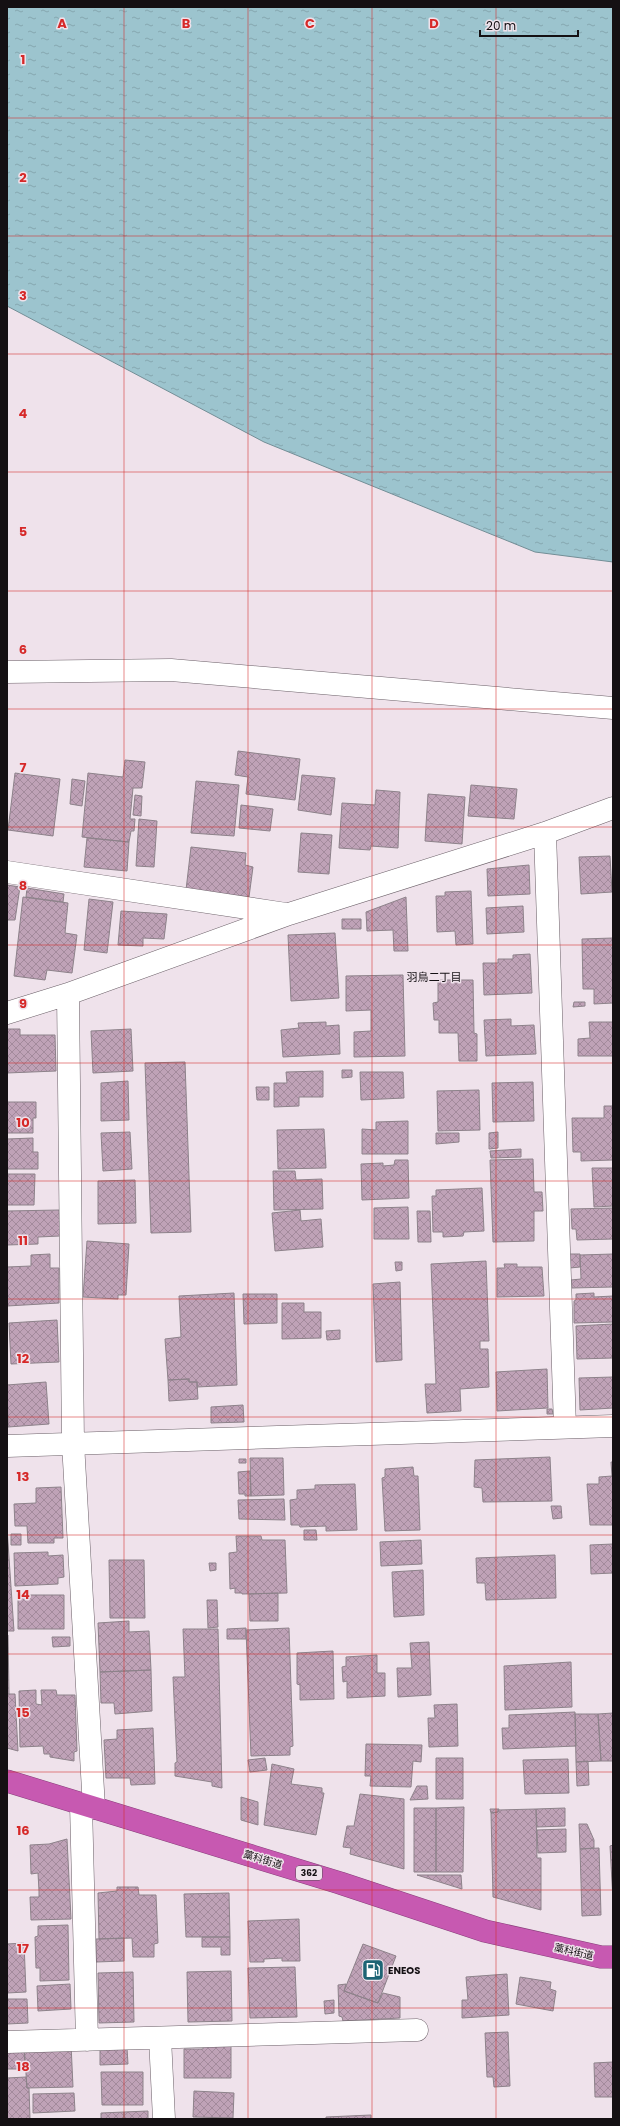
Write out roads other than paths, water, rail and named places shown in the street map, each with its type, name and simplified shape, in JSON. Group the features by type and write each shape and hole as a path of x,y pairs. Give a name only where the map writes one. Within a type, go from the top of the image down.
{"highway":[{"name":"藁科街道","path":"7,1781 340,1883 484,1931 600,1957 613,1957"}],"street":[{"path":"7,672 171,670 613,708"},
{"path":"7,1013 68,994 289,914 545,833 613,808"},
{"path":"545,833 565,1427"},
{"path":"7,872 289,914"},
{"path":"68,994 73,1443 88,1806 87,2040"},
{"path":"7,1446 613,1426"},
{"path":"7,2042 417,2030"},
{"path":"160,2038 164,2119"}],"water":[{"path":"7,7 613,7 613,562 535,552 264,442 7,306"}],"place":[{"name":"ENEOS","path":"373,1970"}],"district":[{"name":"羽鳥二丁目","path":"434,977"}]}
